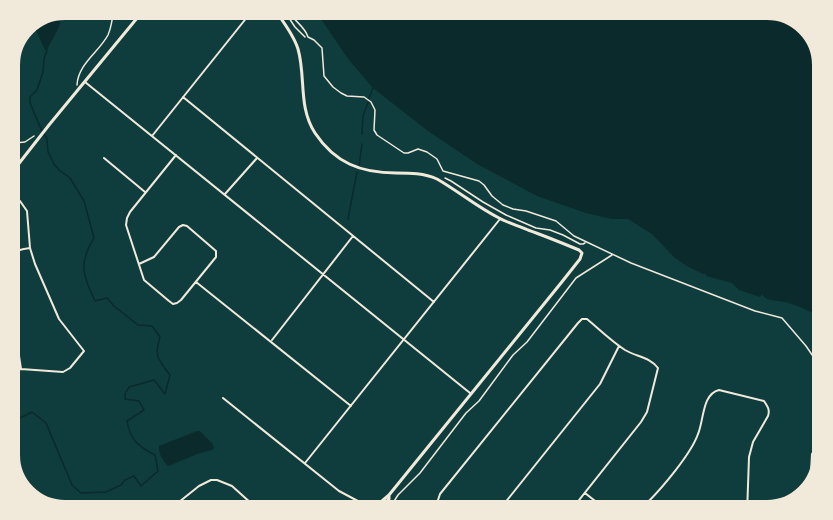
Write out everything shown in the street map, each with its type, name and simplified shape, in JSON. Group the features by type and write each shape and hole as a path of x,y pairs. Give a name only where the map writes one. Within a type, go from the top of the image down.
{"street":[{"path":"17,166 139,16"},
{"path":"152,136 248,16"},
{"path":"279,16 296,42 300,58 303,101 308,118 316,134 329,150 352,166 361,169 435,178 500,219 582,252 574,267 389,495 378,504"},
{"path":"85,82 471,394"},
{"path":"183,97 435,302"},
{"path":"139,264 154,257 183,225 216,250 216,257 177,303 173,304 144,280 126,225 127,218 176,155"},
{"path":"104,158 145,192"},
{"path":"225,195 256,158"},
{"path":"17,199 27,211 30,248 59,319 84,351 63,372 17,370"},
{"path":"305,463 500,219"},
{"path":"271,341 353,236"},
{"path":"17,251 30,248"},
{"path":"196,282 351,406"},
{"path":"441,504 438,500 440,494 578,323 587,318 627,351 653,361 658,368 647,412 642,422 576,504"},
{"path":"17,344 21,369"},
{"path":"504,504 600,384 620,346"},
{"path":"645,504 692,448 699,433 708,396 719,390 764,401 768,406 768,416 753,442 749,457 747,504"},
{"path":"223,398 339,491 361,504"},
{"path":"810,478 810,464 816,448"},
{"path":"176,504 211,480 232,486 252,504"},
{"path":"585,493 597,504"},
{"path":"385,504 389,495"}],"path":[{"path":"79,77 93,53 108,34 112,16"},
{"path":"288,16 305,37"},
{"path":"291,16 305,30 308,37 322,48 324,76 333,87 347,96 360,96 367,99 373,105 376,113 375,130 379,137 404,153 418,149 428,152 437,159 443,171 479,180 502,205 556,221 574,236 640,267 782,318 816,361"},
{"path":"17,143 26,142 36,135"},
{"path":"440,177 451,181 515,220 563,234 580,244 585,242"},
{"path":"515,220 521,210"},
{"path":"392,504 420,473 466,413 479,401 513,355 527,342 576,278 613,254"}],"water":[{"path":"62,16 60,24 45,50 35,28 47,20"},
{"path":"319,16 768,16 783,19 795,25 811,44 815,53 816,65 816,314 786,302 767,299 762,294 760,297 739,290 732,283 706,276 675,258 652,234 628,219 612,219 586,213 537,196 477,164 428,131 373,88 349,60"},
{"path":"200,431 212,443 214,448 168,466 161,457 159,446"}],"waterway":[{"path":"17,420 32,412 46,423 72,485 81,493 106,492 134,476 141,486 158,471 155,455 136,442 128,428 127,421 144,410 139,401 125,399 125,394 129,387 154,380 165,394 170,375 158,358 157,349 160,337 152,326 138,325 107,298 95,301 88,284 84,263 94,238 84,201 70,178 54,164 48,152 47,139 30,103 30,97 37,90 43,72 47,50"},
{"path":"369,98 373,88"},
{"path":"362,134 363,116 369,100"},
{"path":"359,166 362,144"},
{"path":"348,219 357,172"}]}
